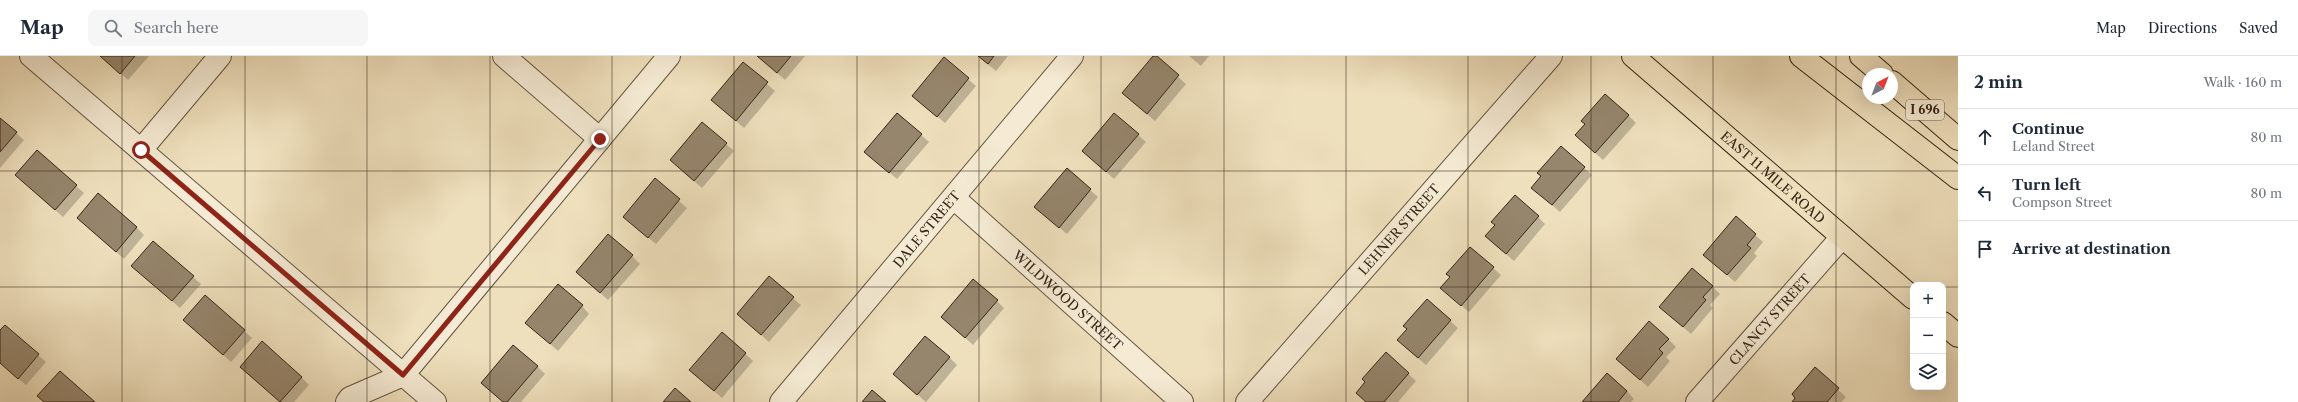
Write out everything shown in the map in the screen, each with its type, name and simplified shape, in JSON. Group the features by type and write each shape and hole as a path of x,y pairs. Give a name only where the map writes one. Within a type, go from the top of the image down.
{"main road":[{"name":"EAST 11 MILE ROAD","path":"1632,56 1910,295"},
{"path":"1801,56 1958,178"},
{"path":"1861,56 1875,68"},
{"name":"I 696","path":"1898,87 1958,139"},
{"path":"1946,326 1958,336"}],"street":[{"path":"31,56 435,402"},
{"path":"141,150 220,56"},
{"path":"504,56 600,139"},
{"path":"347,402 350,398 403,375 669,56"},
{"name":"DALE STREET","path":"781,402 1072,56"},
{"name":"LEHNER STREET","path":"1247,402 1551,56"},
{"name":"WILDWOOD STREET","path":"954,198 1182,402"},
{"name":"CLANCY STREET","path":"1698,402 1842,237"}],"building":[{"path":"100,56 135,56 120,74"},
{"path":"757,56 791,56 777,73"},
{"path":"978,56 994,56 988,64"},
{"path":"1153,56 1157,56 1179,75 1147,114 1122,93"},
{"path":"944,57 969,78 937,117 912,96"},
{"path":"743,62 768,82 736,121 711,100"},
{"path":"1605,94 1629,115 1595,153 1575,135 1585,124 1581,121"},
{"path":"897,113 922,134 889,173 864,152"},
{"path":"1114,113 1139,134 1106,172 1082,151"},
{"path":"0,118 17,132 0,152"},
{"path":"702,122 727,143 694,181 670,160"},
{"path":"1561,146 1585,167 1552,205 1531,188 1541,176 1537,173"},
{"path":"37,150 77,185 55,210 15,175"},
{"path":"1067,168 1091,189 1059,228 1034,207"},
{"path":"655,178 680,199 648,238 623,217"},
{"path":"98,193 137,227 116,252 77,218"},
{"path":"1515,195 1539,216 1506,254 1485,236 1495,225 1491,222"},
{"path":"1736,216 1756,234 1747,245 1751,248 1727,275 1703,255"},
{"path":"608,234 633,255 600,293 576,272"},
{"path":"153,241 194,276 172,301 131,266"},
{"path":"1470,247 1494,267 1461,306 1440,288 1450,277 1446,274"},
{"path":"1692,268 1713,286 1703,297 1706,300 1683,327 1659,307"},
{"path":"769,276 794,297 761,335 737,314"},
{"path":"973,279 998,300 965,338 941,317"},
{"path":"558,284 583,305 550,344 525,323"},
{"path":"205,295 245,330 223,355 183,320"},
{"path":"1427,299 1451,320 1418,358 1397,340 1407,329 1403,326"},
{"path":"1649,321 1669,339 1659,349 1663,353 1640,380 1616,359"},
{"path":"5,325 39,354 18,379 0,363 0,330"},
{"path":"722,332 746,353 714,391 689,370"},
{"path":"925,336 950,357 917,395 893,374"},
{"path":"262,341 302,377 280,402 240,367"},
{"path":"513,345 538,366 507,402 503,402 481,383"},
{"path":"1386,352 1409,373 1384,402 1366,402 1356,393 1365,382 1362,379"},
{"path":"1815,367 1839,388 1827,402 1792,402 1795,398 1792,394"},
{"path":"60,371 95,402 44,402 37,396"},
{"path":"1607,373 1627,391 1618,402 1582,402"},
{"path":"675,388 691,402 663,402"},
{"path":"872,390 886,402 862,402"}],"route":[{"path":"141,150 403,375 600,139"}]}
